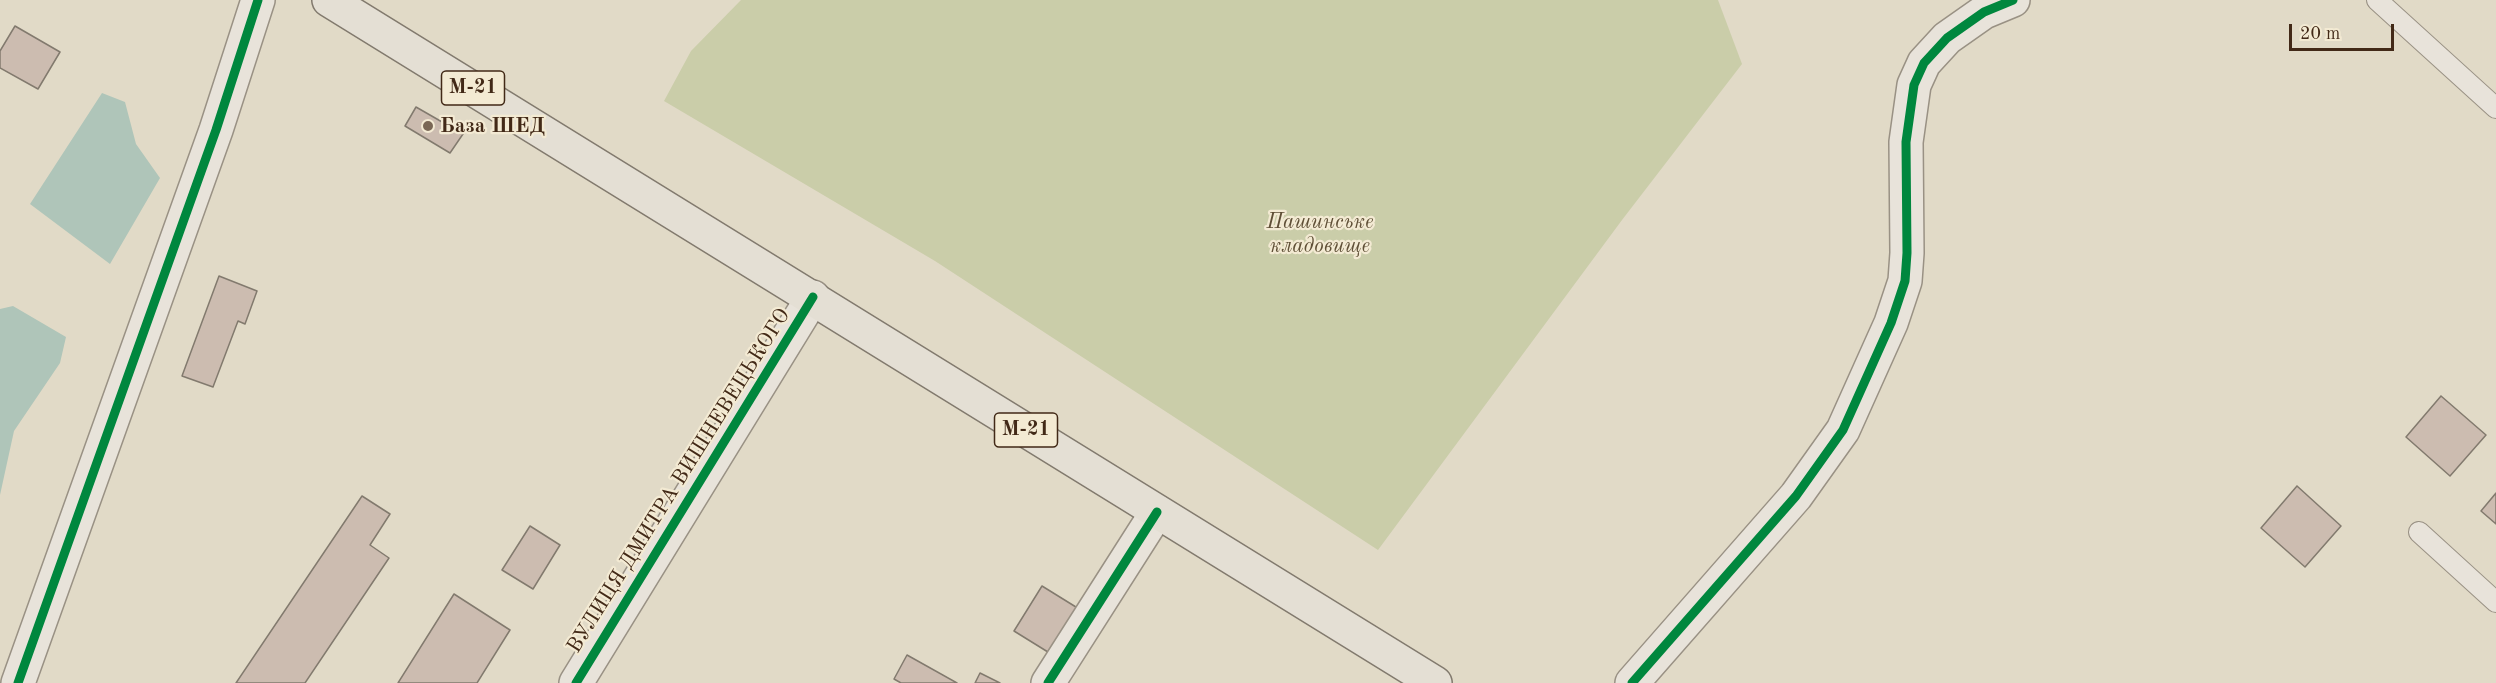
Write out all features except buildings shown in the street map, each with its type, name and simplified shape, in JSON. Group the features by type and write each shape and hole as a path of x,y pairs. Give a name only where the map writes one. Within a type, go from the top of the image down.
{"highway":[{"name":"М-21","path":"329,0 1435,683"}],"street":[{"path":"18,683 216,130 258,0"},
{"path":"1632,683 1796,496 1843,430 1891,323 1905,281 1906,142 1914,85 1924,63 1947,38 1984,12 2013,0"},
{"name":"ВУЛИЦЯ ДМИТРА ВИШНЕВЕЦЬКОГО","path":"576,683 813,297"},
{"path":"1048,683 1156,512"}],"lane":[{"path":"2377,0 2496,108"},
{"path":"2419,532 2496,602"}],"green space":[{"name":"Пашинське кладовище","path":"741,0 1718,0 1742,64 1622,220 1378,550 935,261 664,101 691,51"}],"shaded area":[{"path":"102,93 125,102 136,144 160,178 110,264 30,204"},
{"path":"13,306 66,337 60,363 14,431 0,495 0,309"}],"cycle path":[{"path":"18,683 216,130 258,0"},
{"path":"1632,683 1796,496 1843,430 1891,323 1905,281 1906,142 1914,85 1924,63 1947,38 1984,12 2013,0"},
{"path":"576,683 813,297"},
{"path":"1048,683 1157,512"}],"place":[{"name":"База ШЕД","path":"428,126"}]}
